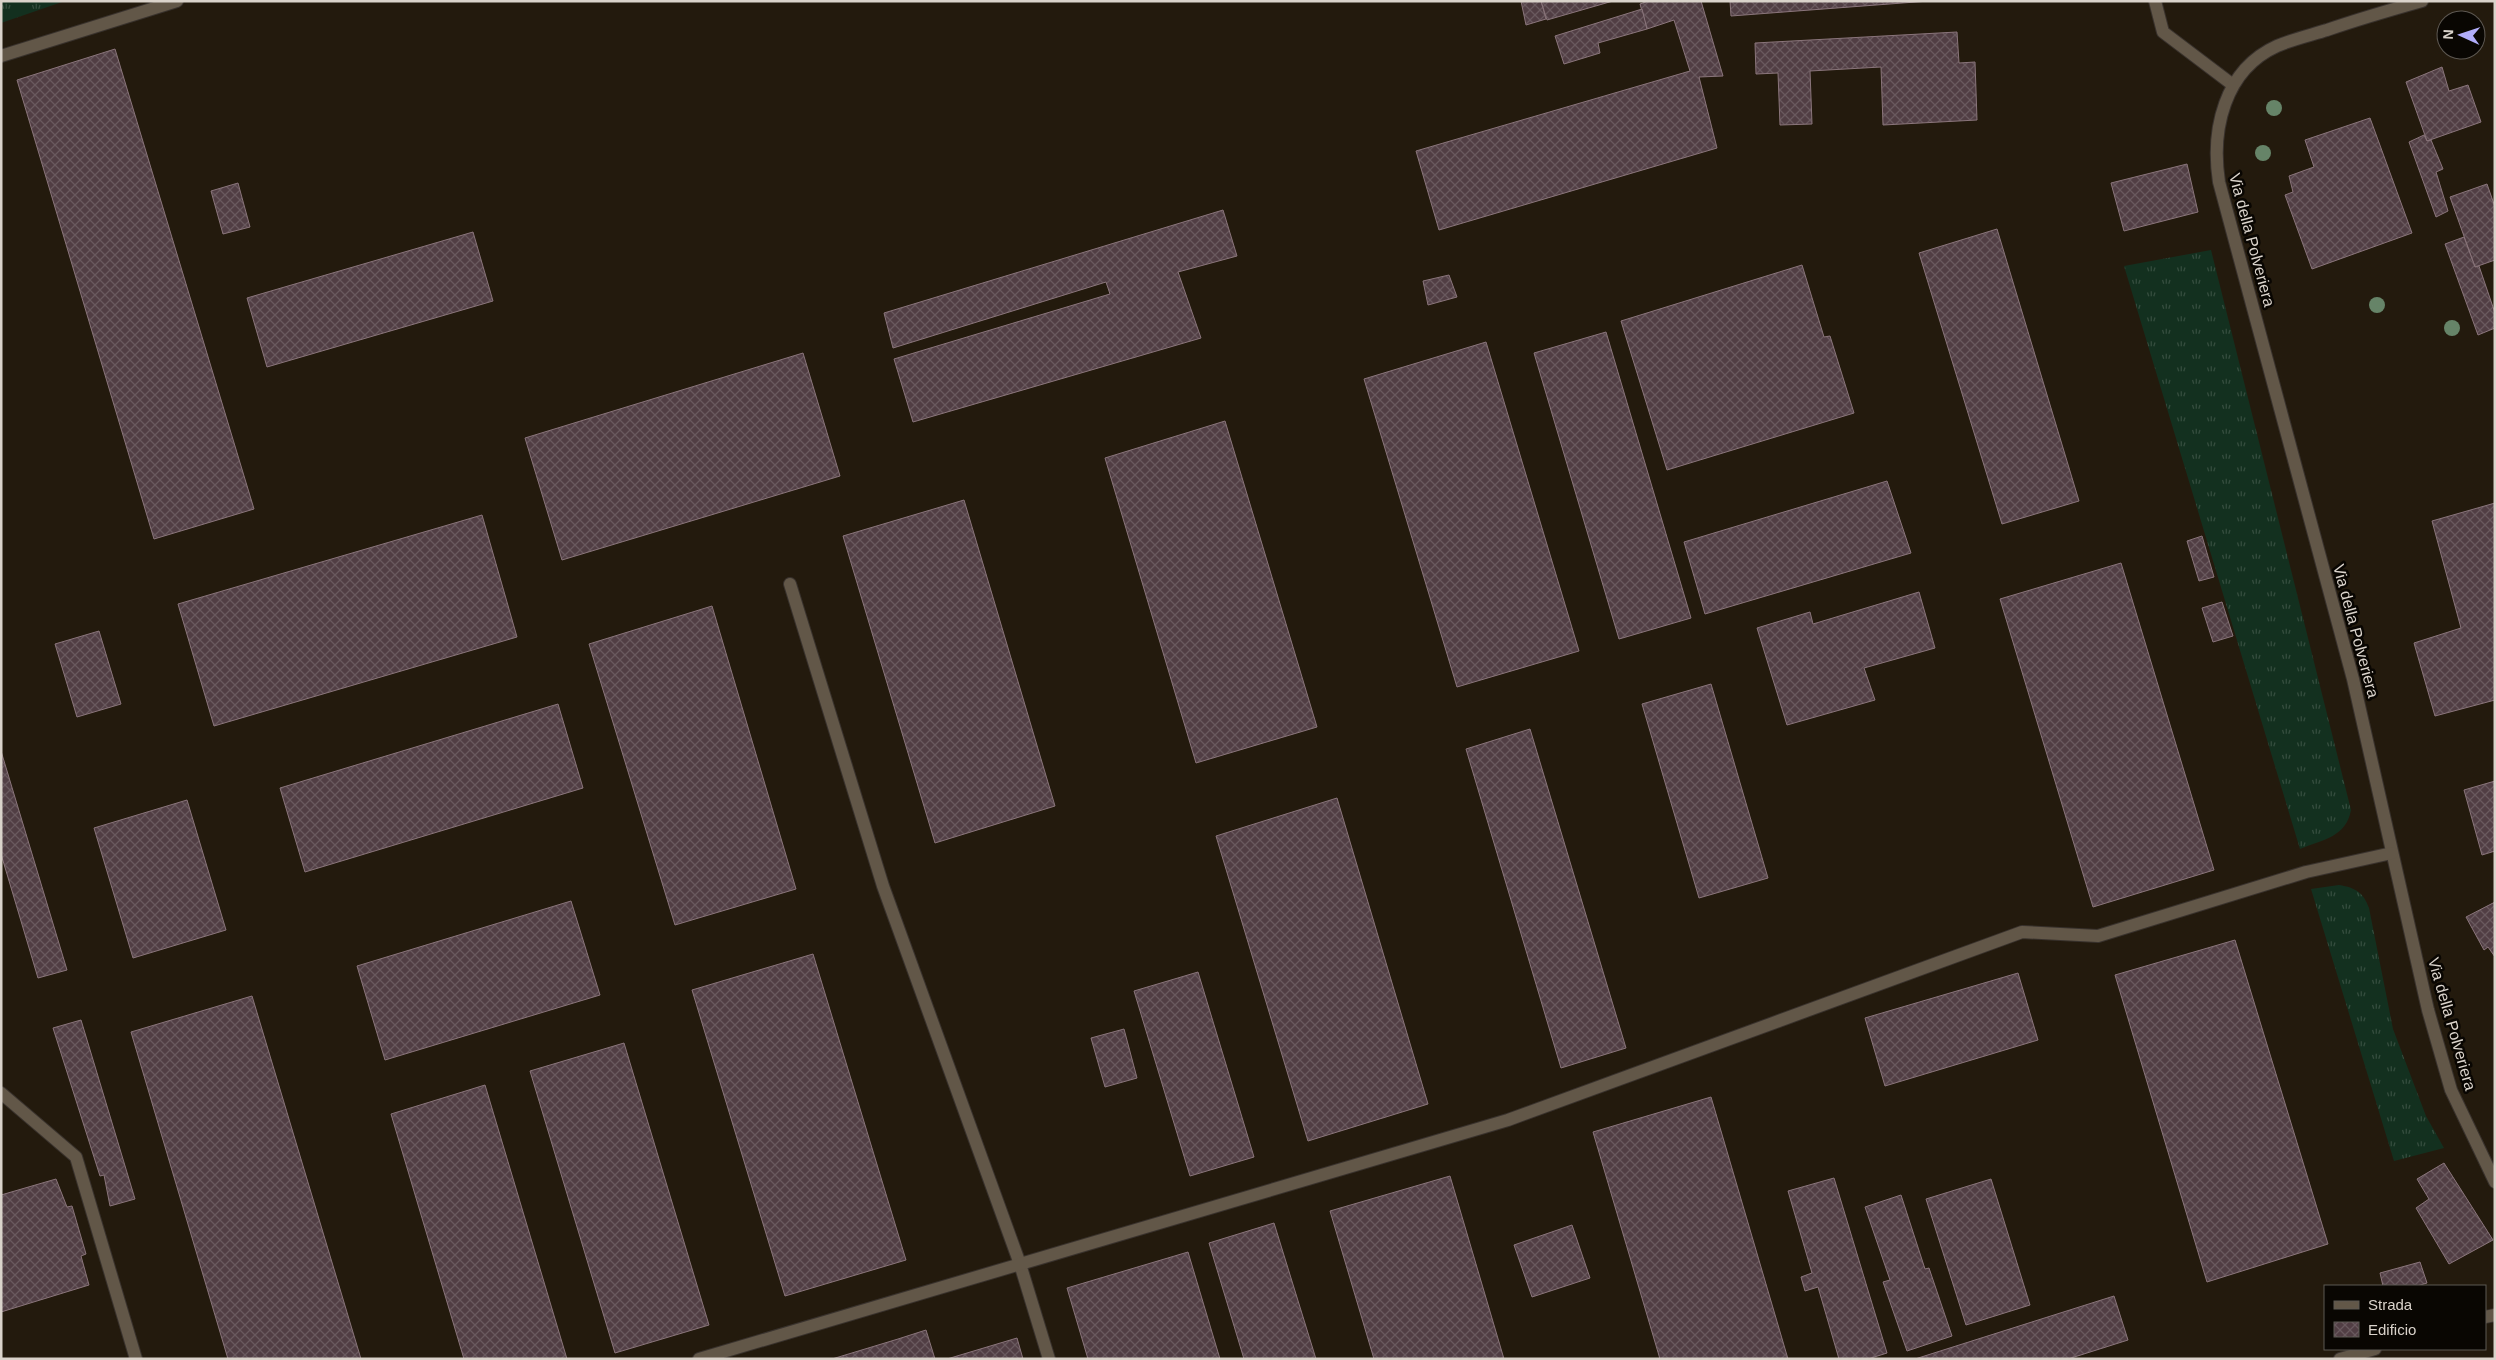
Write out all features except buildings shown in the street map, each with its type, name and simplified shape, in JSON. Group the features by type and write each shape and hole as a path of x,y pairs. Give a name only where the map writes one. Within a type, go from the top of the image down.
{"street":[{"path":"1,56 177,1"},
{"path":"2155,1 2163,32 2233,85"},
{"name":"Via della Polveriera","path":"2422,1 2276,47 2252,62 2233,85 2221,112 2216,137 2215,160 2219,182 2353,679 2428,1010 2451,1090 2495,1182"},
{"path":"790,584 883,886 1020,1264 1049,1359"},
{"path":"699,1359 1508,1120 2022,932 2098,936 2306,872 2392,853"},
{"path":"1,1093 76,1157 136,1359"},
{"path":"2340,1359 2372,1350"}],"green space":[{"path":"1,1 65,1 1,23"},
{"path":"2211,250 2351,810 2348,819 2339,832 2300,849 2124,266"},
{"path":"2339,885 2361,894 2369,908 2393,1029 2426,1116 2444,1148 2394,1161 2311,889"}]}
